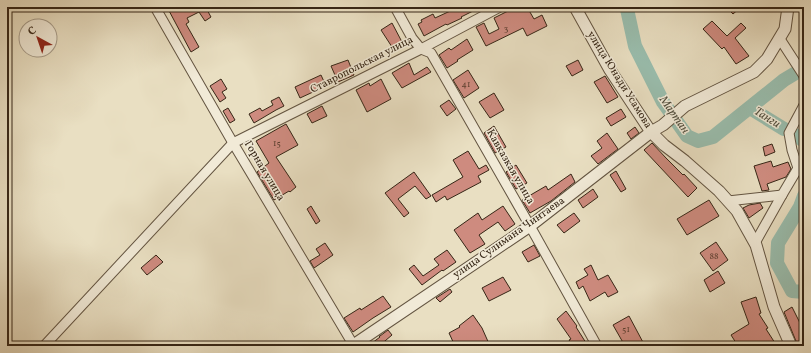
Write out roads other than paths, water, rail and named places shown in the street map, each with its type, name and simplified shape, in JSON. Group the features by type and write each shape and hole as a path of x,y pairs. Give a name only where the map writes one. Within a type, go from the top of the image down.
{"street":[{"name":"Горная улица","path":"155,7 233,143 353,346"},
{"name":"Кавказкая улица","path":"395,7 412,38 421,49 431,53 530,226 596,346"},
{"name":"Ставропольская улица","path":"233,143 421,49 500,7"},
{"name":"улица Юнади Усамова","path":"575,7 610,70 651,132 664,145 685,160 719,191 737,212 755,243 774,307 792,346"},
{"name":"улица Сулимана Чинтаева","path":"353,346 530,226 651,132 663,125 685,106 754,72 767,59 780,39 785,29 788,7"},
{"path":"780,39 804,76"},
{"path":"755,243 798,168 792,150 789,133 804,105"},
{"path":"44,346 233,143"},
{"path":"728,201 782,195"}],"waterway":[{"name":"Мартан","path":"627,7 635,46 663,102 687,136 698,141 713,137 784,80 804,68"},
{"name":"Танги","path":"750,108 784,129"},
{"name":"Танги","path":"795,135 804,141"},
{"name":"Танги","path":"804,196 800,207 778,243 777,263 792,291 804,292"}]}
